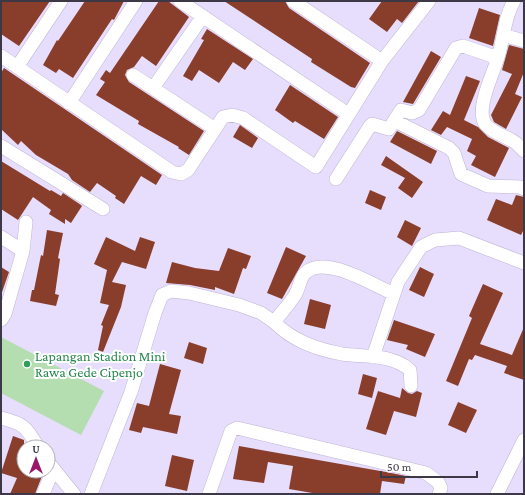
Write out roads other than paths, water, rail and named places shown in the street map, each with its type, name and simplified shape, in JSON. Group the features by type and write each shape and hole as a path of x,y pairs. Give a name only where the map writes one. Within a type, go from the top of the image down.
{"street":[{"path":"17,67 62,1"},
{"path":"69,103 136,1"},
{"path":"180,1 348,114"},
{"path":"293,1 382,61"},
{"path":"1,56 172,172 180,174 188,170 223,117 232,115 243,118 316,167 382,61 429,1"},
{"path":"514,1 508,12 498,58 486,95 483,118 486,125 514,141 524,151"},
{"path":"153,88 203,16"},
{"path":"503,35 524,41"},
{"path":"336,179 372,124 389,129 401,110 412,113 419,110 456,48 463,46 498,58"},
{"path":"133,75 215,129"},
{"path":"395,120 449,148 454,153 460,174 488,186 520,187 524,189"},
{"path":"1,146 103,209"},
{"path":"1,320 5,314 23,251 26,222"},
{"path":"1,237 23,251"},
{"path":"373,357 398,282 421,247 435,240 459,238 524,263"},
{"path":"274,322 296,295 305,274 316,267 331,268 345,272 394,294"},
{"path":"91,494 131,392 162,295 171,291 189,293 239,305 261,313 274,322 288,335 306,345 343,354 383,358 406,366 410,370 411,386"},
{"path":"1,421 19,422 27,429 33,439"},
{"path":"209,494 231,431 237,428 426,473 438,482 441,488 439,494"},
{"path":"497,494 524,440"},
{"path":"56,472 74,494"},
{"path":"43,494 47,479"}],"place":[{"name":"Lapangan Stadion Mini Rawa Gede Cipenjo","path":"27,364"}]}
